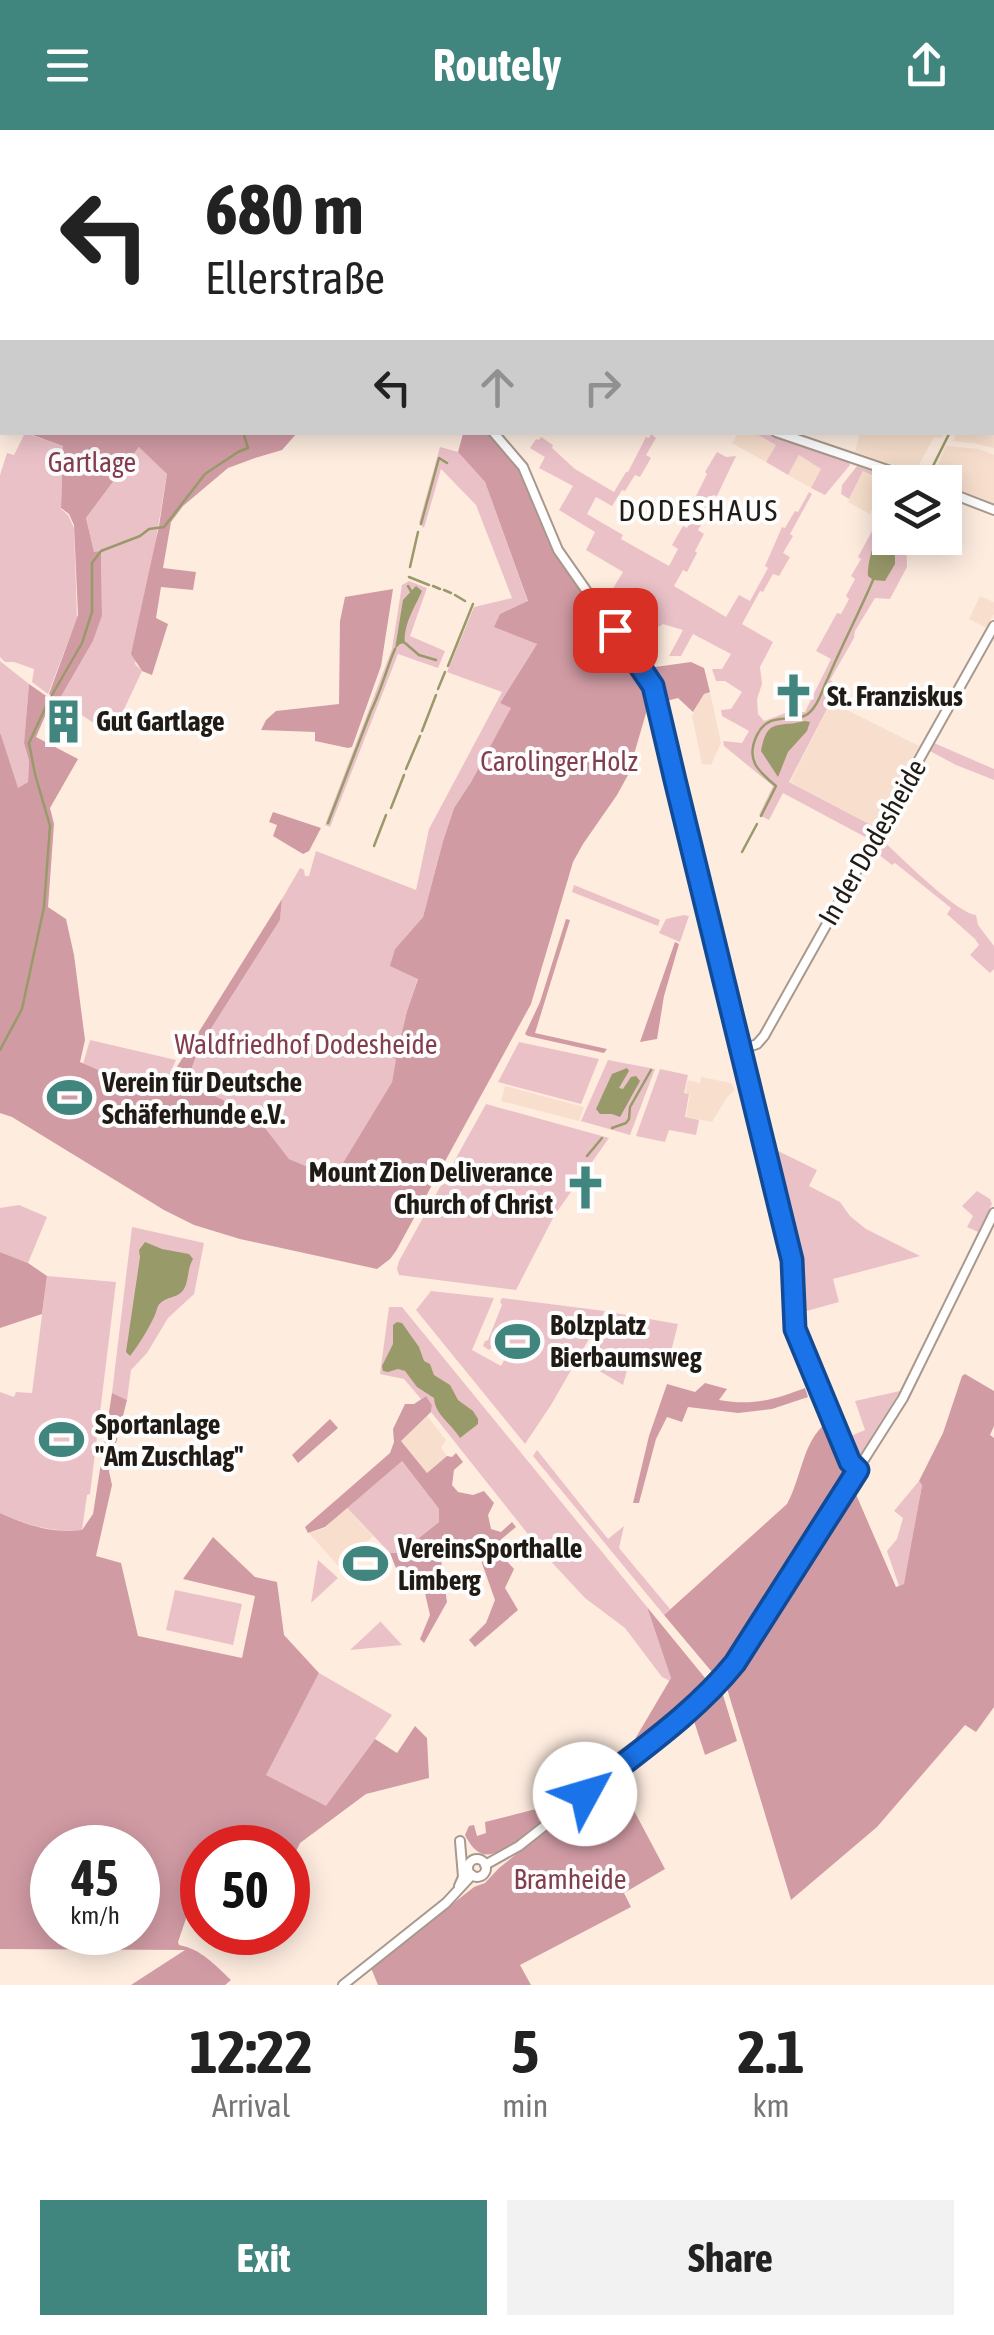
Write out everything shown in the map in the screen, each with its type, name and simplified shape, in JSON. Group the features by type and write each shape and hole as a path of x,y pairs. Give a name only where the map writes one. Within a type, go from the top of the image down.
{"street":[{"path":"495,435 523,467 558,550 653,686 792,1260 795,1329 850,1462 858,1470"},
{"path":"785,435 873,465"},
{"path":"962,498 994,510"},
{"name":"In der Dodesheide","path":"742,1050 764,1036 994,626"},
{"path":"344,1985 456,1895 472,1875 468,1870 471,1862 479,1860 485,1864 529,1839 697,1706 717,1685 735,1663 910,1384 994,1213"},
{"path":"456,1895 463,1876 460,1841"}],"shaded area":[{"path":"737,435 760,435 776,445 766,462 732,443"},
{"path":"859,435 943,435 934,437 919,465 894,465 855,452"},
{"path":"956,435 994,435 994,448 973,443 953,441"},
{"path":"946,446 979,449 994,455 994,503 962,491 962,465 937,465"},
{"path":"799,455 822,469 811,488 788,475"},
{"path":"863,471 872,475 870,514 848,502"},
{"path":"872,552 895,555 895,564 885,581 868,576"},
{"path":"416,586 422,591 408,623 405,643 395,649 403,600"},
{"path":"980,596 994,602 994,614 986,628 969,619"},
{"path":"710,692 721,743 711,765 702,764 692,716 704,693"},
{"path":"831,702 919,746 873,826 790,782"},
{"path":"810,722 807,731 788,752 778,777 761,751 767,733 775,726"},
{"path":"627,1068 619,1088 623,1089 631,1077 640,1081 620,1117 600,1114 596,1109 612,1074"},
{"path":"701,1077 731,1083 735,1090 712,1122 686,1117 688,1080 700,1083"},
{"path":"505,1086 584,1107 579,1121 501,1101"},
{"path":"145,1242 189,1254 193,1259 184,1289 159,1304 130,1356 126,1352 139,1250"},
{"path":"402,1323 419,1347 434,1375 450,1385 458,1400 478,1419 478,1424 460,1438 440,1414 434,1398 417,1387 405,1371 383,1371 393,1344 393,1325"},
{"path":"427,1416 446,1440 441,1448 447,1456 427,1473 400,1440"},
{"path":"346,1508 373,1536 340,1568 309,1533 325,1528"}],"green space":[{"path":"24,435 63,446 61,509 74,528 77,618 48,694 32,682 34,669 5,662 0,657 0,475 7,453 14,455"},
{"name":"Gartlage","path":"33,435 295,435 282,450 228,468 183,506 171,522 163,568 196,572 193,590 161,587 156,618 168,624 152,675 142,671 131,654 167,474 139,447 86,518 94,552 101,551 102,616 93,641 59,700 49,694 78,615 74,525 61,508 63,446"},
{"name":"Carolinger Holz","path":"463,435 489,435 518,465 555,550 645,679 651,696 628,775 573,862 531,1004 396,1251 377,1269 194,1225 0,1113 0,732 18,788 28,782 29,761 24,743 29,684 52,700 36,737 78,759 50,808 54,824 48,907 66,919 74,955 85,1040 80,1062 155,1095 175,1070 282,899 280,920 200,1046 191,1070 211,1094 256,1116 289,1159 334,1178 392,1082 394,1057 418,979 390,966 395,949 423,917 454,808 511,708 500,703 537,644 494,627 500,614 528,601 485,482 458,452"},
{"path":"758,435 775,435 848,459 850,465 825,495 811,488 821,469 799,455 788,475 766,462 776,445"},
{"path":"541,437 575,469 614,492 646,437 656,438 640,477 635,475 612,506 596,497 587,514 669,566 678,549 672,545 695,514 689,510 717,452 726,457 736,456 717,496 713,495 705,510 708,513 698,530 704,534 697,553 674,586 726,617 739,595 750,601 768,568 765,566 782,527 798,512 809,492 812,494 783,553 790,557 779,576 773,574 760,591 742,624 773,642 760,667 758,714 764,721 788,712 805,712 831,659 816,651 849,599 846,596 855,579 851,576 872,531 872,555 907,555 907,567 890,599 875,598 855,631 830,680 839,686 789,782 873,826 867,838 783,793 769,820 759,815 773,786 724,746 723,741 742,743 749,731 722,716 721,710 731,709 742,692 725,681 716,681 712,669 722,669 731,654 693,634 681,656 669,656 683,630 663,624 631,643 626,636 643,609 612,590 623,572 586,550 595,532 559,510 573,486 539,468 545,457 530,448"},
{"path":"140,446 167,474 135,664 142,671 112,735 59,700 93,641 102,616 101,552 94,553 86,518"},
{"name":"Waldfriedhof Dodesheide","path":"440,447 458,452 485,482 528,602 500,614 537,644 500,703 512,707 454,808 423,917 395,949 418,978 392,1082 334,1179 289,1159 256,1116 211,1094 191,1070 200,1046 280,920 282,899 300,868 309,876 316,851 416,890 429,829 502,692 447,672 474,607 512,598 476,505 441,469 424,528 419,523"},
{"path":"857,466 872,471 872,475 863,471 849,499 841,494 842,485"},
{"path":"409,581 427,588 410,636 445,651 438,668 398,654 330,827 325,825 392,649 402,585"},
{"path":"393,589 381,666 352,747 315,741 315,732 261,730 276,711 339,704 340,621 345,597"},
{"path":"0,661 29,684 24,743 29,761 28,782 17,789 0,732"},
{"path":"691,662 704,668 710,692 704,694 693,712 678,698 662,702 648,668"},
{"path":"934,743 994,769 994,780 930,751"},
{"path":"273,812 321,828 309,851 303,854 273,836 277,825 269,822"},
{"path":"881,839 942,894 976,915 978,925 994,946 994,969 990,973 970,955 979,945 947,914 951,908 873,850"},
{"path":"574,885 660,920 658,926 572,892"},
{"path":"689,916 680,942 659,933 666,919"},
{"path":"566,919 570,920 535,1033 607,1049 604,1053 525,1034 540,1002"},
{"path":"675,942 679,944 657,1039 640,1042"},
{"path":"90,1040 176,1060 155,1096 83,1064"},
{"path":"519,1042 599,1059 581,1104 498,1082"},
{"path":"608,1060 655,1069 630,1135 581,1121"},
{"path":"660,1069 688,1075 685,1117 699,1120 696,1135 669,1130 665,1142 636,1136"},
{"path":"486,1104 609,1138 554,1216 516,1290 399,1275 399,1261"},
{"path":"778,1151 817,1170 809,1186 840,1202 866,1229 920,1256 833,1279 839,1302 803,1312 799,1309 800,1272 772,1159"},
{"path":"977,1191 992,1204 978,1232 967,1227 973,1216 962,1206"},
{"path":"19,1205 47,1217 28,1263 0,1252 0,1208"},
{"path":"132,1227 204,1243 194,1294 168,1318 147,1353 131,1370 127,1400 112,1393"},
{"path":"0,1252 47,1276 42,1314 0,1328"},
{"name":"Sportanlage \"Am Zuschlag\"","path":"47,1276 116,1282 90,1494 82,1530 40,1527 0,1513 0,1392 14,1397 16,1392 32,1393"},
{"path":"431,1291 494,1298 472,1350 501,1366 508,1353 483,1346 502,1298 605,1311 525,1444 416,1310"},
{"path":"389,1307 402,1307 647,1607 670,1681 662,1677 625,1628 585,1598 543,1553 431,1412 432,1405 426,1396 421,1399 404,1379 380,1374"},
{"path":"615,1313 678,1324 666,1371 629,1363 623,1385 586,1363"},
{"path":"965,1374 994,1391 994,1426 990,1435 994,1438 994,1707 976,1732 965,1725 877,1827 791,1900 725,1682 852,1485 896,1587 904,1584 922,1485 919,1481 943,1433"},
{"path":"705,1383 727,1389 719,1400 731,1402 763,1401 805,1388 808,1397 772,1409 738,1413 688,1407 682,1422 667,1417 656,1439 639,1503 633,1503 649,1436 667,1384 695,1392"},
{"path":"900,1391 857,1460 853,1459 846,1438 865,1430 855,1401"},
{"path":"112,1393 127,1400 109,1471 112,1485 96,1556 121,1563 138,1636 242,1658 255,1596 183,1579 213,1537 255,1577 277,1582 284,1635 319,1673 266,1775 326,1806 375,1739 397,1753 415,1726 427,1738 429,1778 366,1794 310,1836 310,1825 180,1825 180,1950 160,1950 160,1825 30,1825 30,1949 0,1949 0,1513 40,1528 82,1530 93,1514"},
{"path":"426,1396 432,1405 431,1412 401,1441 427,1473 456,1453 463,1462 454,1470 452,1485 458,1492 473,1495 484,1491 494,1503 488,1515 491,1529 501,1532 512,1522 516,1527 493,1546 514,1569 505,1588 518,1610 475,1647 469,1640 486,1623 495,1600 477,1549 445,1538 440,1553 447,1602 424,1643 420,1639 430,1615 424,1589 412,1578 401,1581 390,1553 400,1553 439,1522 439,1509 402,1461 325,1527 308,1533 305,1527 390,1453 393,1429 405,1404 414,1404"},
{"path":"330,1419 338,1428 298,1463 292,1455"},
{"path":"827,1422 849,1477 717,1678 664,1615 787,1504 812,1439"},
{"path":"537,1450 608,1539 624,1526 619,1548 670,1609 664,1615 533,1456"},
{"path":"401,1460 439,1509 439,1522 400,1553 390,1553 346,1507"},
{"path":"919,1481 922,1484 905,1584 899,1586 887,1551 897,1539 903,1518 894,1511"},
{"path":"318,1560 338,1578 311,1603"},
{"path":"175,1590 242,1604 233,1645 166,1630"},
{"path":"647,1607 710,1684 705,1692 517,1841 494,1853 476,1850 465,1835 469,1826 474,1825 477,1836 486,1833 485,1822 540,1808 635,1739 671,1678"},
{"path":"380,1622 402,1645 350,1650"},
{"path":"319,1673 392,1715 326,1807 265,1775"},
{"path":"719,1692 737,1741 705,1755 693,1718"},
{"name":"Bramheide","path":"615,1775 665,1869 624,1893 631,1907 520,1965 531,1985 378,1985 371,1968 474,1887 485,1883"},
{"path":"180,1953 202,1955 231,1980 225,1985 131,1985"}],"waterway":[{"path":"0,1050 22,1009 44,907 50,826 29,743 82,643 92,612 92,563 101,551 149,529 164,527 205,474 248,448 244,435"},
{"path":"934,465 948,435"},
{"path":"421,524 439,458 447,463"},
{"path":"410,567 418,532"},
{"path":"409,577 429,585"},
{"path":"761,816 776,786 755,764 752,751 757,735 769,722 805,716 819,700 873,580"},
{"path":"408,586 411,591"},
{"path":"433,586 440,589"},
{"path":"444,590 451,593"},
{"path":"455,595 465,601"},
{"path":"448,666 473,604"},
{"path":"405,643 419,655 436,660"},
{"path":"328,823 395,649"},
{"path":"438,689 445,672"},
{"path":"422,731 436,695"},
{"path":"406,769 420,736"},
{"path":"391,808 404,775"},
{"path":"374,846 386,815"},
{"path":"742,852 757,824"},
{"path":"612,1128 629,1119 630,1107 651,1070"},
{"path":"587,1156 602,1138"}],"place":[{"name":"St. Franziskus","path":"794,696"},
{"name":"Gut Gartlage","path":"63,721"},
{"name":"Verein für Deutsche Schäferhunde e.V.","path":"69,1098"},
{"name":"Mount Zion Deliverance Church of Christ","path":"586,1188"},
{"name":"Bolzplatz Bierbaumsweg","path":"517,1341"},
{"name":"Sportanlage \"Am Zuschlag\"","path":"62,1440"},
{"name":"VereinsSporthalle Limberg","path":"365,1564"}],"district":[{"name":"DODESHAUS","path":"699,510"}],"route":[{"path":"585,1794 697,1706 717,1685 858,1470 850,1462 795,1329 792,1260 658,700 649,678 615,630"}]}
